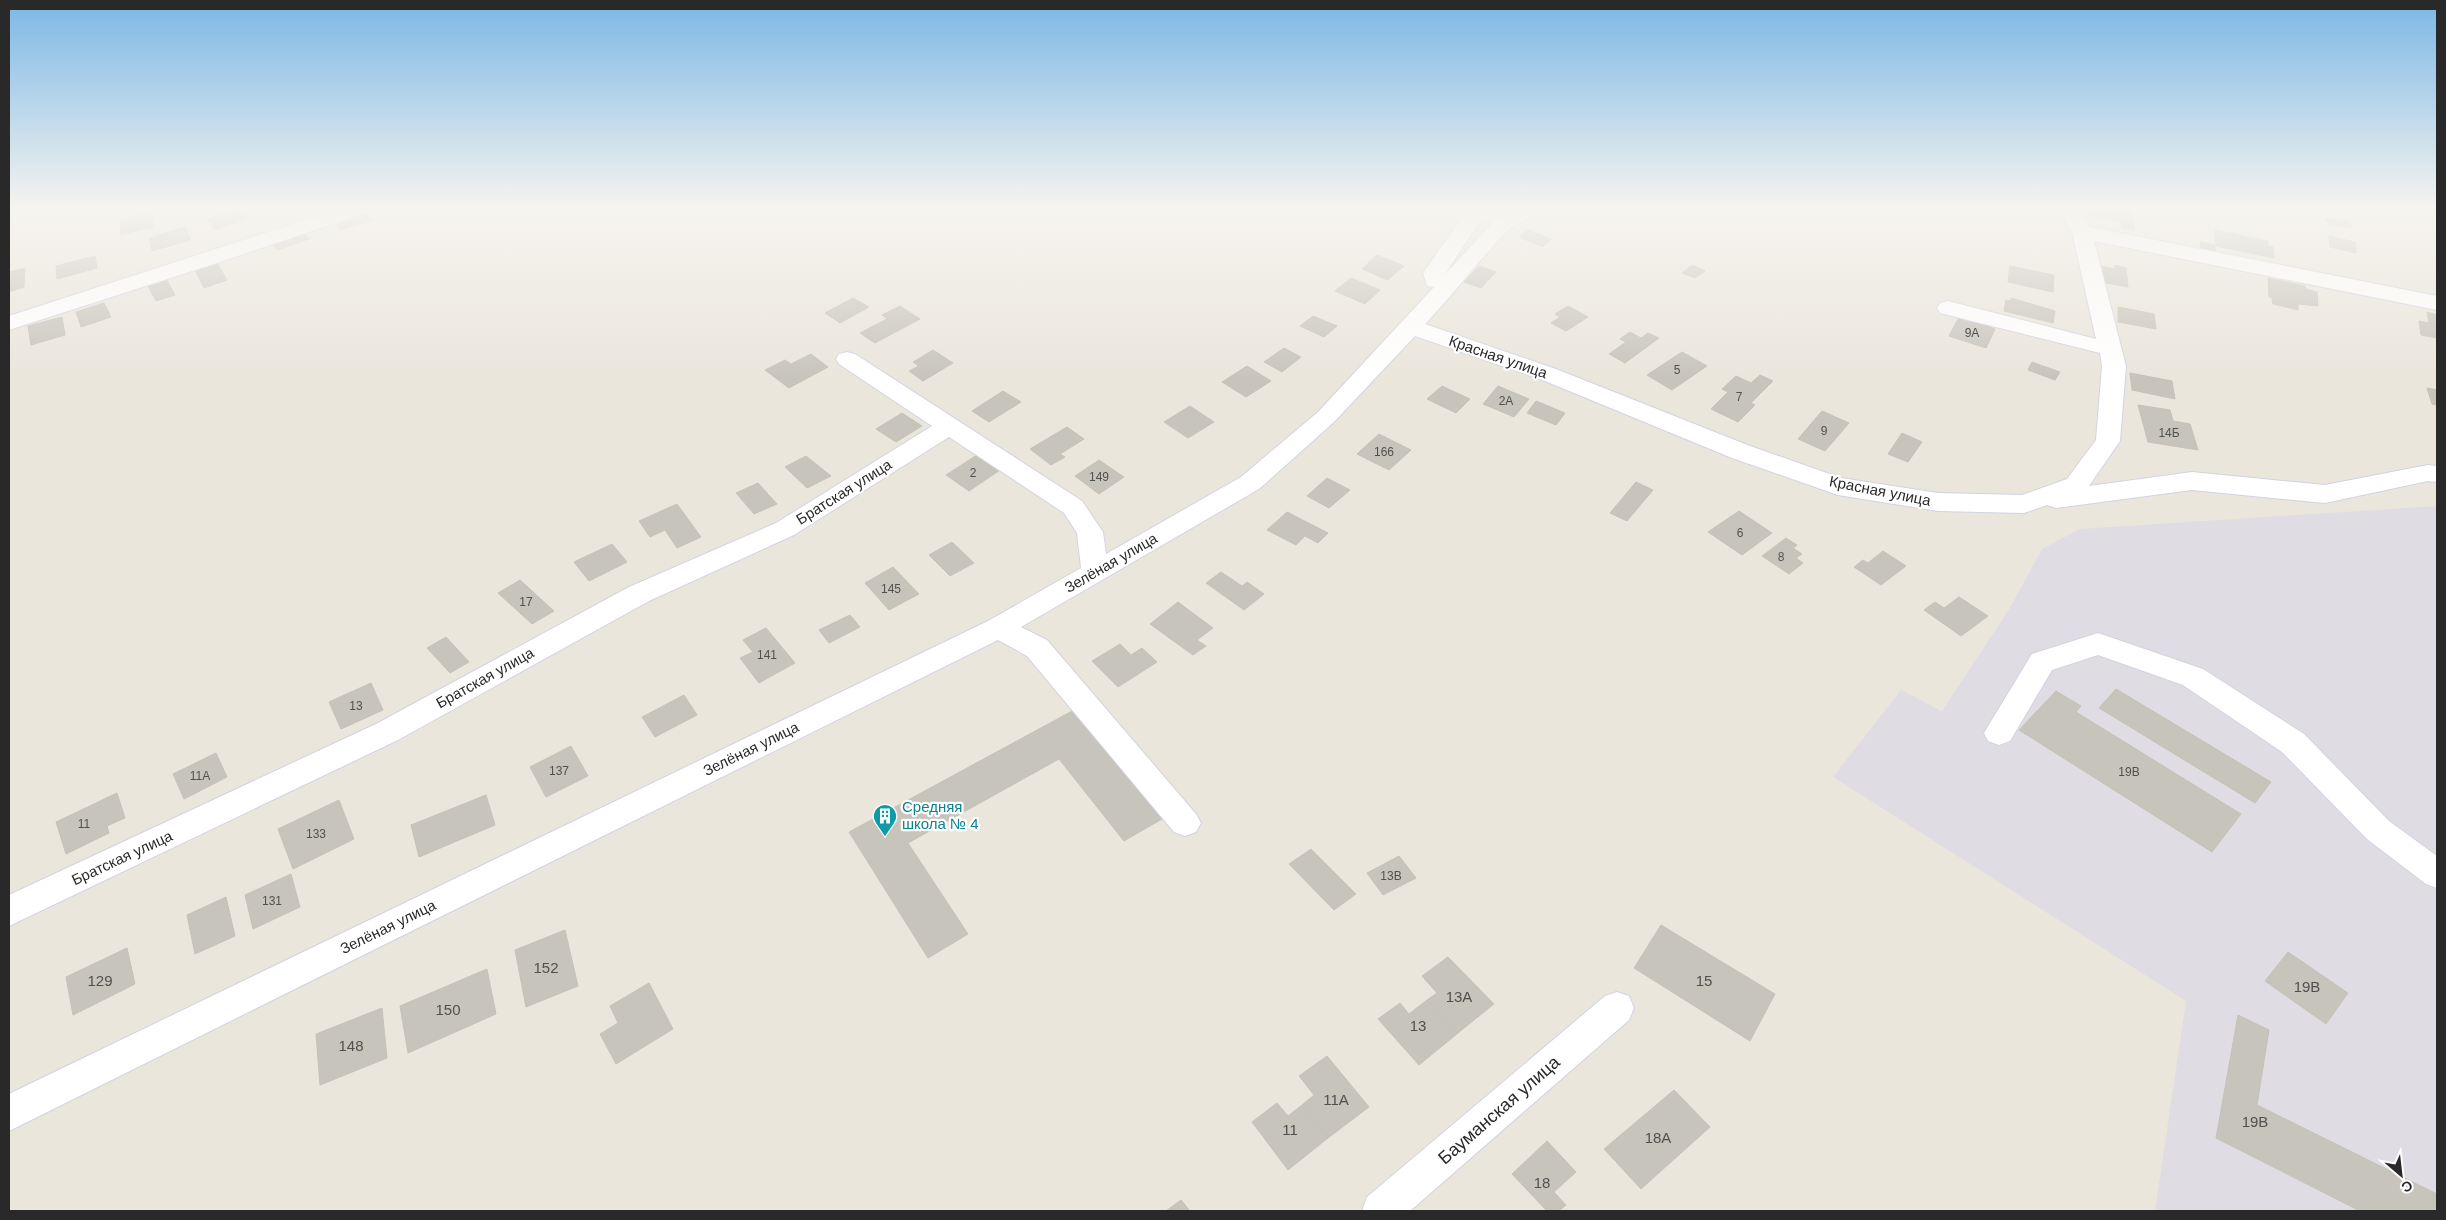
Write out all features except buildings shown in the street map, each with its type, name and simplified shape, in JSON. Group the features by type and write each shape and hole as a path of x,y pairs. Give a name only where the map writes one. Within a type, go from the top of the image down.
{"street":[{"path":"9,323 188,266"},
{"path":"1436,298 1434,273 1439,266"},
{"name":"Зелёная улица","path":"9,1113 998,628 1250,483 1326,417 1411,327 1463,266"},
{"name":"Красная улица","path":"1411,327 1548,374 1741,452 1838,486 1938,502 2024,504 2076,485 2108,441 2114,366 2090,266"},
{"path":"2252,266 2437,303"},
{"path":"1948,308 2110,349"},
{"path":"847,359 1073,507 1090,532 1095,573"},
{"name":"Братская улица","path":"9,911 387,732 640,594 785,529 950,426"},
{"path":"2024,504 2192,481 2325,494 2428,473 2437,474"},
{"path":"998,628 1037,648 1185,823"},
{"path":"1999,733 2042,662 2098,644 2193,677 2293,742 2378,830 2437,874"},
{"name":"Бауманская улица","path":"1381,1211 1617,1008"}],"shaded area":[{"path":"2437,506 2437,1211 2155,1211 2186,1001 1833,777 1901,690 1942,711 2008,611 2042,549 2080,529"}],"place":[{"name":"Средняя школа № 4","path":"885,837"}]}
